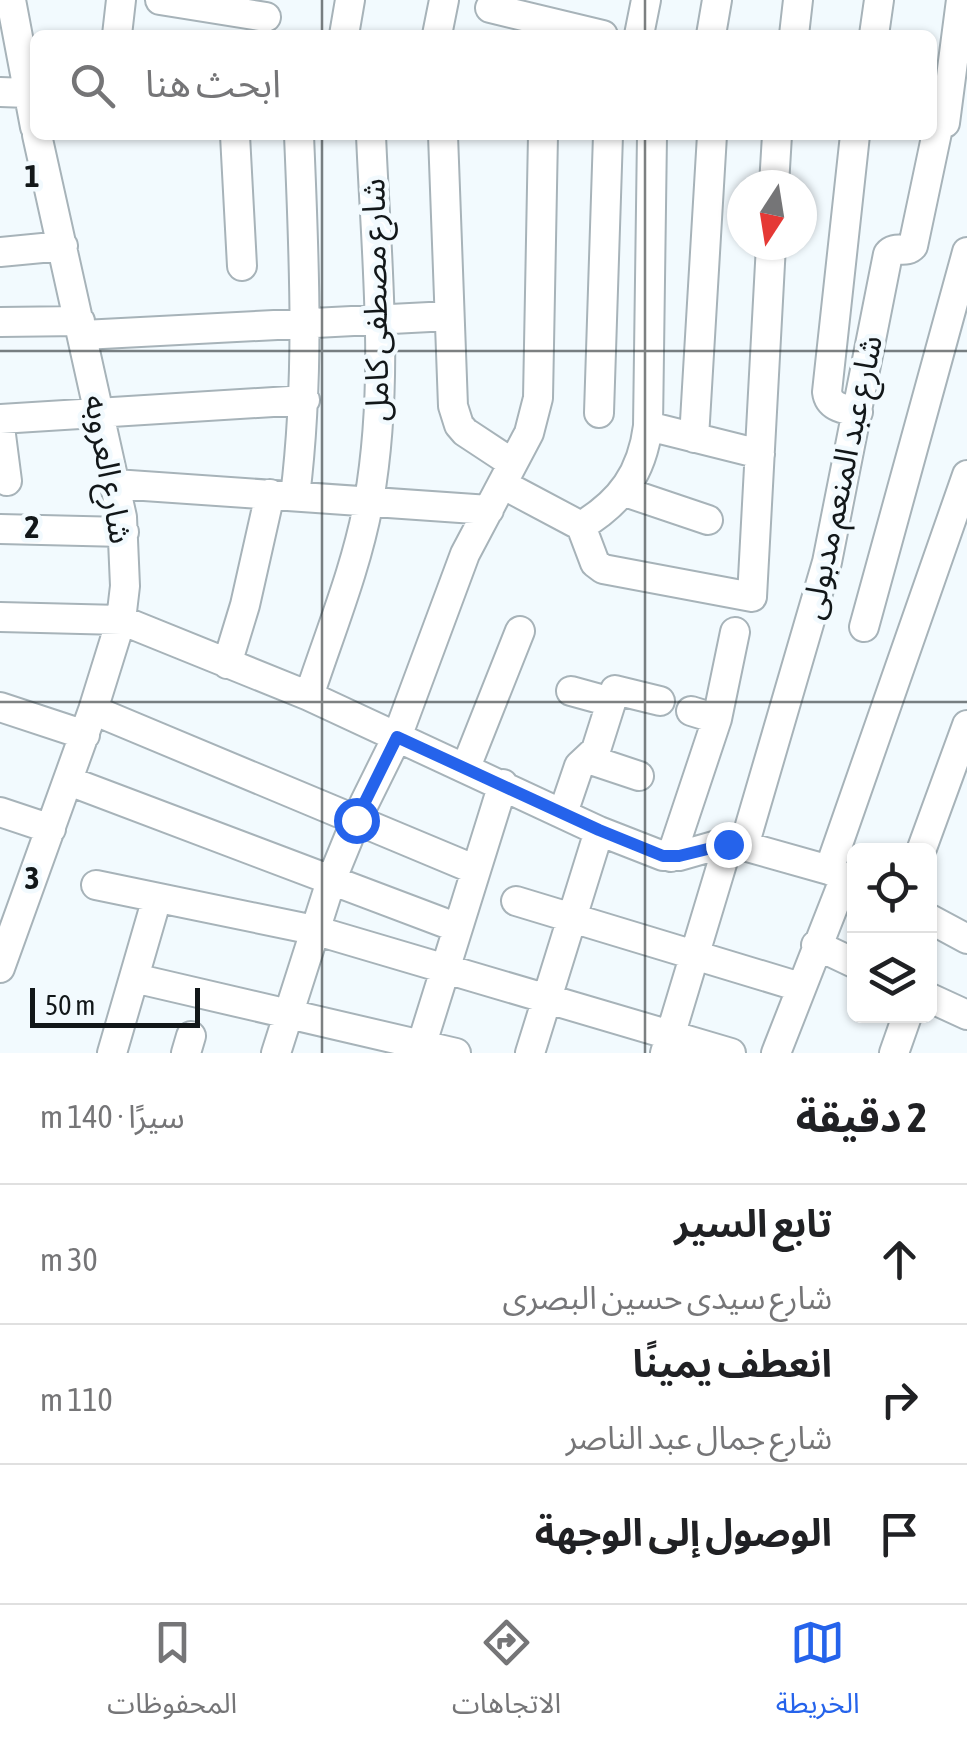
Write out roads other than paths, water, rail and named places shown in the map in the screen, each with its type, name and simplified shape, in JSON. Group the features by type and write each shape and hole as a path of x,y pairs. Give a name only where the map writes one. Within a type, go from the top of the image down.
{"street":[{"name":"شارع العروبه","path":"11,0 28,112"},
{"path":"117,30 121,0"},
{"path":"160,0 266,17"},
{"path":"345,30 350,0"},
{"path":"438,30 444,0"},
{"path":"640,30 646,0"},
{"path":"712,30 716,0"},
{"path":"795,30 798,0"},
{"path":"875,30 878,0"},
{"path":"946,123 961,0"},
{"path":"490,8 589,30"},
{"name":"شارع عبد المنعم مدبولى","path":"668,1044 827,562 888,256 894,249 908,250 913,246 946,123"},
{"name":"شارع العروبه","path":"0,968 10,909 51,830 69,781 121,620 125,586 124,532 115,484 82,328 35,140"},
{"path":"234,140 242,266"},
{"path":"227,664 282,495 304,400 306,324 300,140"},
{"name":"شارع مصطفى كامل","path":"309,696 356,556 369,501 382,377 370,140"},
{"path":"443,140 455,417 507,474 581,526 596,564 603,569 749,598 753,592 770,260"},
{"path":"276,1053 314,930 356,820 397,737 466,554 529,432 538,398 543,140"},
{"path":"599,413 608,140"},
{"path":"581,526 605,512 625,492 638,472 648,426 652,140"},
{"path":"694,438 712,140"},
{"path":"775,170 777,140"},
{"path":"855,140 827,396 834,406 858,412"},
{"path":"0,252 62,246"},
{"path":"864,627 967,252"},
{"path":"0,322 82,328 306,324 449,316"},
{"path":"0,419 304,400"},
{"path":"648,426 760,454"},
{"path":"0,427 7,481"},
{"path":"776,1053 843,876 967,474"},
{"path":"115,484 488,510"},
{"path":"625,492 708,520"},
{"path":"0,529 124,532"},
{"path":"0,618 121,620 309,696 599,830 671,857 736,845 843,876"},
{"path":"466,767 520,631"},
{"path":"671,857 704,715 735,632"},
{"path":"563,813 579,766 596,750 617,689 660,702"},
{"path":"572,691 611,702"},
{"path":"0,707 89,722 356,820 476,870"},
{"path":"925,843 967,725"},
{"path":"588,759 639,776"},
{"path":"69,781 458,928"},
{"path":"420,1049 503,784"},
{"path":"0,812 51,830"},
{"path":"530,1053 599,830"},
{"path":"96,885 314,930 548,998 668,1044 732,1053"},
{"path":"112,1053 157,898"},
{"path":"516,900 800,987"},
{"path":"937,923 967,939"},
{"path":"816,945 847,960"},
{"path":"134,978 420,1049 456,1053"},
{"path":"937,1001 967,1016"},
{"path":"894,1053 905,1023"}]}
